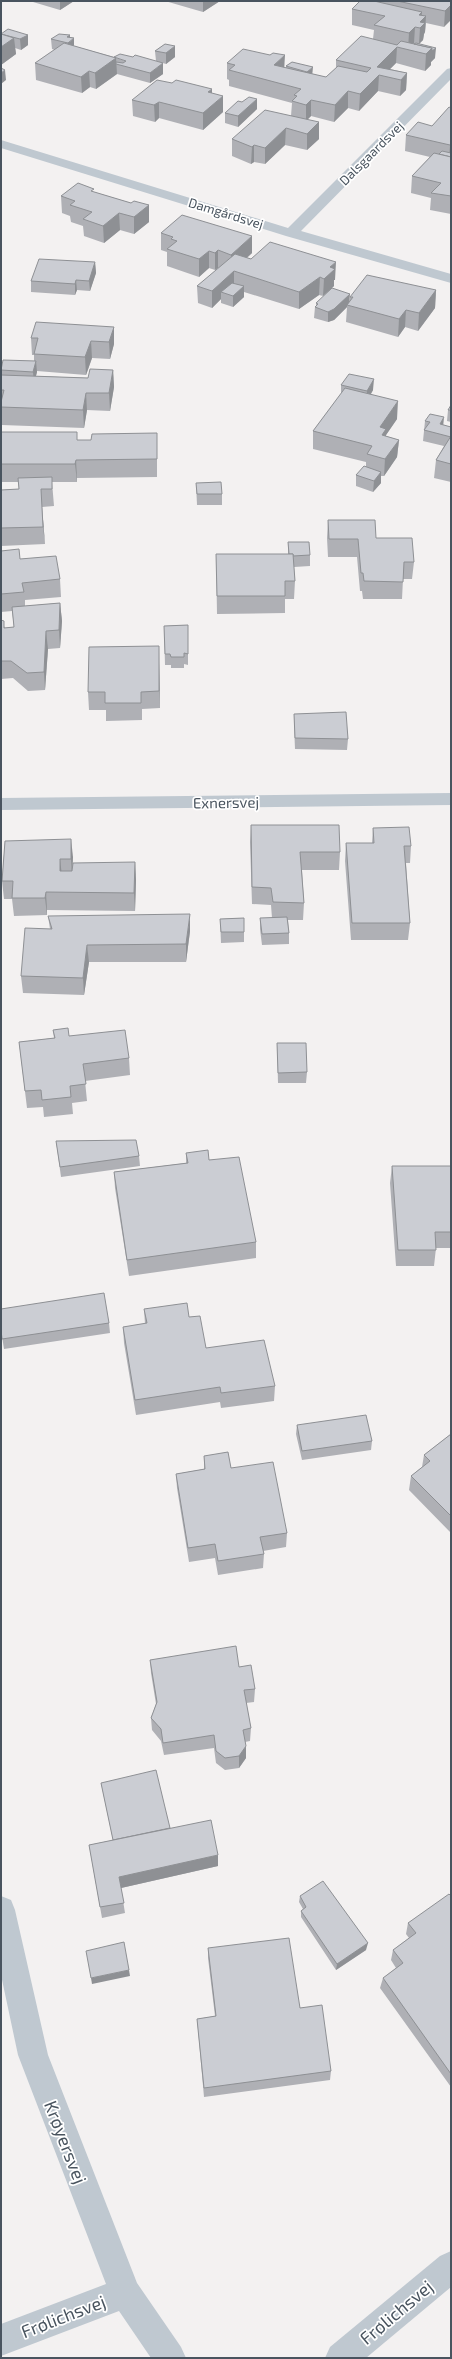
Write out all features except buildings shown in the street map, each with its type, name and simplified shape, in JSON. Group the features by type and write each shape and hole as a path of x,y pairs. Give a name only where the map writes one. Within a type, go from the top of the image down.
{"street":[{"name":"Dalsgaardsvej","path":"291,233 451,72"},
{"name":"Damgårdsvej","path":"3,148 451,279"},
{"name":"Exnersvej","path":"1,804 451,799"},
{"name":"Krøyersvej","path":"1,1910 33,2055 125,2293 170,2358"},
{"name":"Frølichsvej","path":"341,2358 451,2267"},
{"name":"Frølichsvej","path":"1,2340 125,2293"}]}
